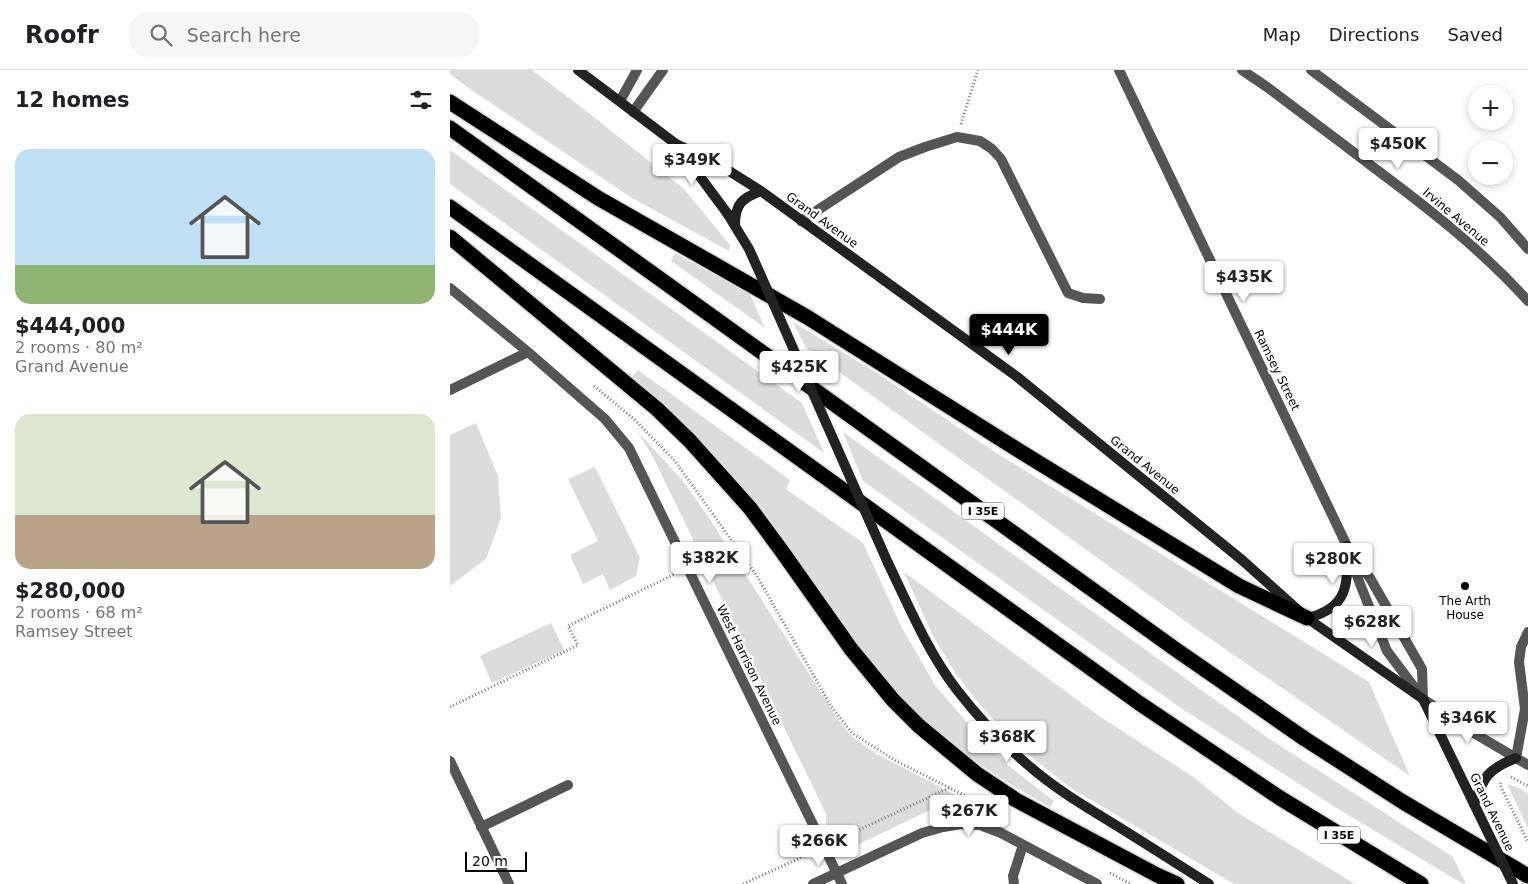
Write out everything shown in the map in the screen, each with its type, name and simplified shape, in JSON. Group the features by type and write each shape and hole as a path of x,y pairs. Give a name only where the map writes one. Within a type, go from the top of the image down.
{"highway":[{"path":"450,102 591,193 807,317 1018,450 1231,580 1307,618"},
{"name":"I 35E","path":"450,128 1175,649 1305,739 1403,802 1528,876"},
{"name":"I 35E","path":"450,207 1139,703 1280,798 1421,884"},
{"path":"450,237 657,409 690,441 750,508 862,663 893,700 919,726 977,774 1016,800 1177,884"}],"main road":[{"name":"Grand Avenue","path":"578,70 676,144 718,164 761,192 1016,376 1242,560 1307,618 1423,699 1513,884"},
{"name":"Grand Avenue","path":"676,144 732,218 749,249 914,619 932,653 956,689 978,716 1028,766 1063,792 1209,884"},
{"path":"732,218 742,200 761,192"},
{"path":"1307,618 1320,615 1338,602 1345,589 1347,546"},
{"path":"1474,804 1485,778 1493,769 1516,758"}],"street":[{"path":"620,101 638,70"},
{"path":"634,112 663,70"},
{"name":"Ramsey Street","path":"1119,70 1347,546 1387,651 1423,699"},
{"name":"Irvine Avenue","path":"1242,70 1428,208 1493,266 1528,301"},
{"path":"1311,70 1458,180 1500,217 1528,249"},
{"path":"801,221 899,157 957,137 980,142 992,148 1001,159 1068,293 1083,298 1100,299"},
{"name":"West Harrison Avenue","path":"450,288 528,352 604,419 629,448 842,884"},
{"path":"450,390 528,352"},
{"name":"Ramsey Street","path":"1347,546 1370,578 1422,670 1423,699"},
{"path":"1516,758 1525,709 1519,662 1521,647 1528,632"},
{"path":"1423,699 1472,732 1528,765"},
{"path":"450,761 509,884"},
{"path":"481,827 568,784"},
{"path":"813,884 922,832 961,824 980,825 1000,833 1098,884"},
{"path":"1014,884 1013,876 1023,845"}],"path":[{"path":"957,137 978,70"},
{"path":"588,381 634,419 675,461 757,576 831,706 852,733 896,761 1007,817"},
{"path":"450,707 578,645 568,626 688,568"},
{"path":"1508,776 1528,786"},
{"path":"1503,779 1500,785 1528,842"},
{"path":"743,884 950,788"},
{"path":"1103,868 1131,884"}],"shaded area":[{"path":"450,70 532,70 684,189 730,245 729,251 632,198 470,89 450,74"},
{"path":"450,150 802,403 824,453 450,184"},
{"path":"675,253 750,294 765,328 671,261"},
{"path":"793,322 880,375 995,452 1369,682 1410,776 1199,631 806,348"},
{"path":"638,370 790,480 786,489 863,543 902,628 935,685 982,740 1009,766 1054,801 1050,807 979,764 937,731 897,694 861,652 769,519 695,435 632,377"},
{"path":"476,423 498,476 501,518 486,559 450,586 450,435"},
{"path":"638,432 683,481 709,518 842,725 854,738 877,754 990,813 960,807 938,808 930,810 855,846 849,831 831,840 826,827 826,814 653,457"},
{"path":"843,432 1268,738 1453,857 1466,884 1463,884 1335,807 1178,706 863,481"},
{"path":"595,467 640,558 636,576 610,590 603,574 583,584 570,555 598,541 568,479"},
{"path":"904,572 1099,716 1192,776 1238,813 1355,884 1234,884 1074,790 1015,742 969,691 934,638"},
{"path":"551,623 564,650 492,683 480,656"},
{"path":"1507,784 1519,788 1528,794 1528,828"}],"place":[{"name":"The Arth House","path":"1465,586"}]}
